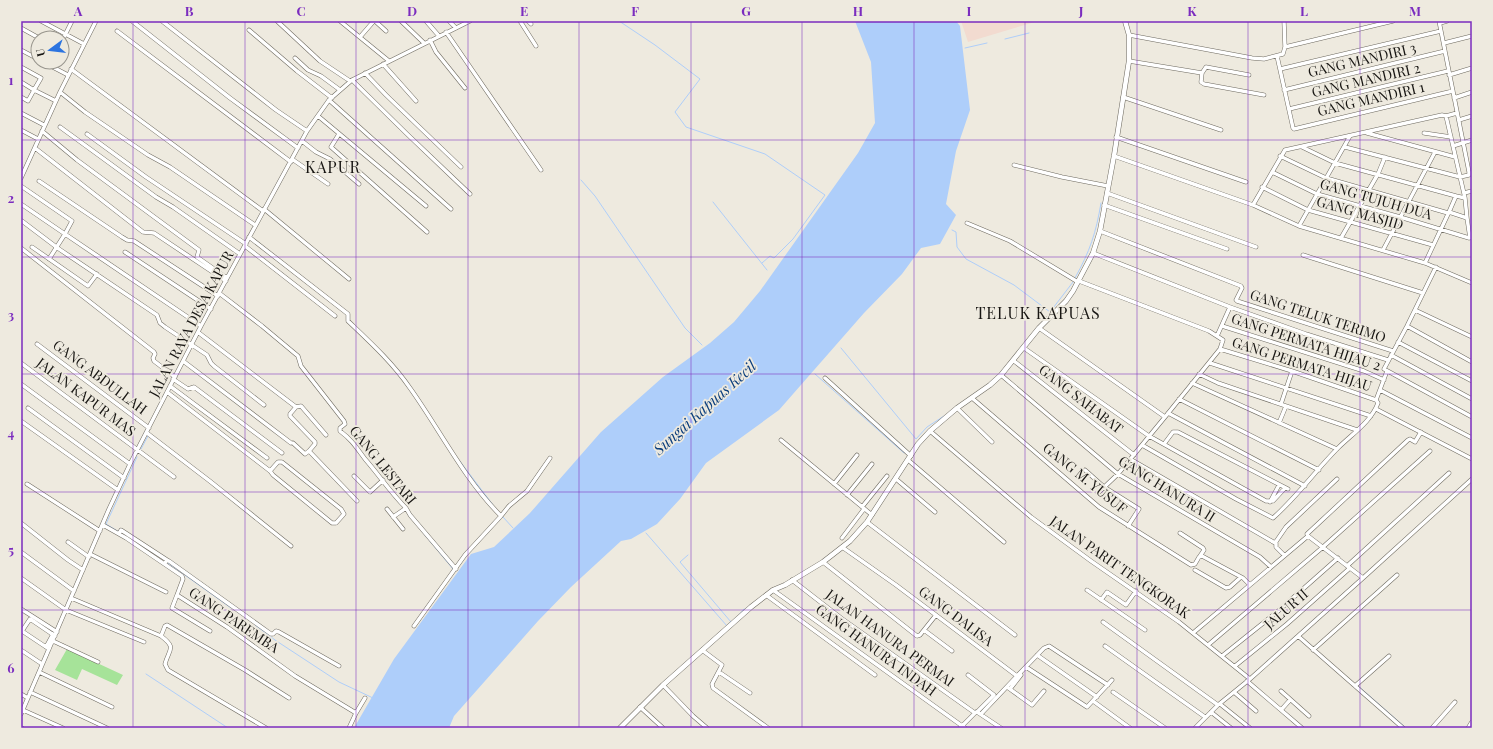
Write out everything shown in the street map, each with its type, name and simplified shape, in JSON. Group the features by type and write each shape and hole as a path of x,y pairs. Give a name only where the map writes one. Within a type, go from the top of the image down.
{"highway":[{"path":"1469,728 1472,722"}],"main road":[{"path":"620,728 663,685 773,590 823,562 842,547 867,522 918,444 930,431 957,408 1001,376 1039,328 1066,301 1093,254 1100,231 1129,61 1129,35 1125,21"}],"street":[{"path":"42,21 59,30"},
{"path":"21,178 44,125 96,21"},
{"path":"132,21 230,98 298,148"},
{"path":"162,21 276,110 307,131"},
{"path":"277,21 320,61 351,80 470,194"},
{"path":"340,21 389,62"},
{"path":"360,37 373,22 372,21"},
{"path":"375,21 386,31"},
{"path":"401,21 424,43"},
{"path":"426,21 439,36"},
{"path":"449,21 456,28"},
{"name":"JALAN RAYA DESA KAPUR","path":"22,712 48,648 53,641 130,464 218,294 307,131 330,99 351,80 470,21"},
{"path":"520,21 536,46"},
{"path":"1129,35 1264,59 1283,54 1285,47 1284,21"},
{"path":"1285,47 1393,21"},
{"path":"1345,146 1460,177 1469,174 1471,171 1463,143 1441,31 1440,22 1447,21"},
{"path":"21,28 30,33"},
{"path":"117,30 291,160 328,184"},
{"path":"249,30 330,99 451,209"},
{"path":"1280,69 1441,31"},
{"path":"446,32 542,170"},
{"path":"70,36 84,44"},
{"path":"1444,43 1472,36"},
{"path":"430,40 436,52 465,88"},
{"path":"21,50 30,55"},
{"name":"GANG MANDIRI 3","path":"1284,90 1445,51"},
{"path":"1276,56 1289,109"},
{"path":"295,58 308,70 321,76 340,90"},
{"path":"1129,61 1202,73"},
{"path":"383,64 416,101"},
{"path":"21,67 42,78 28,101 21,98"},
{"path":"1249,75 1206,67 1202,73 1202,82 1204,84 1264,95"},
{"name":"GANG MANDIRI 2","path":"1289,109 1472,68"},
{"path":"71,69 264,210 349,279"},
{"path":"57,70 68,76"},
{"path":"365,73 461,167"},
{"path":"21,82 56,102"},
{"name":"GANG MANDIRI 1","path":"1289,109 1294,129 1452,91"},
{"path":"60,92 85,112 148,155 170,167 255,225"},
{"path":"1454,98 1472,92"},
{"path":"1123,97 1221,130"},
{"path":"21,113 44,125"},
{"path":"1253,205 1280,156 1285,150 1442,114 1446,116 1457,113"},
{"path":"318,116 426,206"},
{"path":"1280,156 1326,178 1467,218 1464,196 1446,116"},
{"path":"1459,120 1472,116"},
{"path":"60,127 156,197 173,207 240,254"},
{"path":"21,130 38,139"},
{"path":"42,131 77,160 200,250 197,256 198,258 227,279"},
{"path":"1366,132 1455,157"},
{"path":"1424,133 1450,137"},
{"path":"87,134 146,177 245,245 335,316"},
{"path":"339,134 331,147 427,232"},
{"path":"1299,226 1350,136"},
{"path":"1116,137 1246,182"},
{"path":"1453,146 1472,140"},
{"path":"302,141 316,152 330,159 359,184"},
{"path":"1302,147 1335,163 1456,196 1464,196 1472,191"},
{"path":"34,148 143,232 154,233 227,279"},
{"path":"1383,250 1435,152"},
{"path":"1114,156 1253,205 1299,226 1425,263 1472,283"},
{"path":"1341,238 1378,174 1385,157"},
{"path":"1014,165 1062,177 1108,186"},
{"name":"GANG TUJUH DUA","path":"1272,172 1317,194 1440,228 1469,238 1467,218"},
{"path":"39,181 113,232 125,239 134,241 218,294"},
{"path":"21,186 72,221 49,259"},
{"name":"GANG MASJID","path":"1262,187 1308,210 1433,245"},
{"path":"1107,193 1256,247"},
{"path":"1425,263 1456,196"},
{"path":"21,204 201,326"},
{"path":"1104,206 1227,249"},
{"path":"1467,212 1472,211"},
{"path":"22,221 57,247 157,315 160,323 207,355 214,366 264,405"},
{"name":"GANG PERMATA HIJAU","path":"967,223 1010,241 1078,282 1210,331 1223,341 1220,349 1210,363 1199,374 1118,474 1098,493"},
{"name":"GANG TELUK TERIMO","path":"1100,231 1241,286 1242,288 1236,300 1237,301 1392,353"},
{"path":"250,237 348,314 349,322 369,340 402,376 457,459 501,516"},
{"path":"32,246 88,286 97,274"},
{"path":"21,248 154,352 156,354 153,358 154,361 188,390 194,387 282,453"},
{"path":"125,252 211,309"},
{"path":"1093,254 1230,307 1306,334 1388,360"},
{"path":"1303,255 1423,293"},
{"path":"1436,267 1407,326 1384,368 1387,372 1472,417"},
{"name":"GANG LESTARI","path":"218,294 262,326 298,356 302,366 345,422 340,428 340,431 353,441 406,508 410,516 456,569"},
{"path":"1217,336 1230,307"},
{"path":"1414,310 1472,337"},
{"name":"GANG PERMATA HIJAU 2","path":"1222,326 1364,372 1384,380"},
{"path":"1407,326 1472,362"},
{"path":"1039,328 1165,417"},
{"path":"199,332 296,407 301,406 326,435"},
{"path":"1398,342 1472,381"},
{"name":"GANG ABDULLAH","path":"37,344 149,428"},
{"path":"1024,348 1149,436 1270,502"},
{"name":"GANG PERMATA HIJAU","path":"1220,349 1292,371 1377,401"},
{"path":"1392,353 1472,399"},
{"path":"183,361 292,443 304,454 309,452 315,445 315,442 290,415 296,407"},
{"name":"GANG SAHABAT","path":"1014,361 1134,455"},
{"name":"JALAN KAPUR MAS","path":"21,363 174,477"},
{"path":"1210,363 1371,416"},
{"path":"1281,404 1292,371"},
{"path":"1142,445 1272,518 1305,486 1337,449 1371,416 1376,409 1380,390 1387,372"},
{"path":"1199,374 1218,383 1358,430"},
{"name":"GANG HANURA II","path":"1001,376 1118,474 1260,557 1271,567"},
{"path":"824,378 909,458 1004,542"},
{"path":"1192,383 1337,449"},
{"path":"21,384 130,464"},
{"path":"170,386 267,458"},
{"path":"1380,390 1472,438"},
{"path":"167,392 270,471 332,523 336,523 343,515 344,511 342,509 282,462 278,462 270,471"},
{"name":"GANG M. YUSUF","path":"972,398 1091,501 1191,565 1195,564 1200,556"},
{"path":"1180,399 1318,470"},
{"path":"1279,423 1286,406"},
{"path":"28,408 124,478"},
{"path":"957,408 992,442"},
{"path":"1376,409 1472,459"},
{"path":"1168,413 1305,486"},
{"path":"21,421 118,490"},
{"name":"JALAN PARIT TENGKORAK","path":"930,431 1031,517 1091,561 1136,591 1235,666 1248,680 1302,728"},
{"path":"147,432 291,546"},
{"path":"1164,444 1173,432 1178,432 1286,489 1270,502"},
{"path":"1193,633 1308,536 1307,533 1402,445 1409,439 1415,442 1421,432"},
{"path":"781,440 872,515"},
{"path":"1208,645 1323,547 1430,451"},
{"path":"309,452 357,501"},
{"path":"834,484 857,455"},
{"path":"414,626 465,555 509,506 527,491 550,458"},
{"path":"1130,459 1276,543 1276,547 1284,555"},
{"path":"848,495 872,464"},
{"path":"1085,470 1104,487 1139,509 1128,526"},
{"name":"JALUR II","path":"1235,666 1287,624 1450,473"},
{"path":"354,476 370,492 383,480"},
{"path":"842,538 887,476"},
{"path":"896,479 935,512"},
{"path":"1276,543 1286,527 1337,479"},
{"path":"1195,728 1219,704 1235,693 1472,479"},
{"path":"27,484 100,532"},
{"path":"1270,502 1279,485"},
{"path":"393,517 406,508"},
{"path":"387,509 403,529"},
{"path":"867,522 1016,636"},
{"path":"21,523 83,570"},
{"path":"103,525 120,532 140,544 267,632 272,634 276,631 279,632 339,666"},
{"path":"1180,533 1203,548 1204,550 1200,556 1240,577 1250,585"},
{"path":"1308,536 1363,578"},
{"path":"68,542 90,556 166,592"},
{"name":"GANG DALISA","path":"842,547 1019,676"},
{"path":"21,552 74,591"},
{"path":"1222,656 1277,612 1338,558"},
{"name":"GANG PAREMBA","path":"166,562 183,576 177,595 227,626 295,676 356,713"},
{"path":"823,562 917,636 936,615"},
{"path":"1195,570 1226,588 1230,587 1240,577"},
{"path":"1313,650 1397,575"},
{"path":"21,578 66,610 144,642"},
{"name":"JALAN HANURA PERMAI","path":"792,580 846,622 1001,728"},
{"name":"GANG HANURA INDAH","path":"773,590 962,727"},
{"path":"1087,590 1145,630"},
{"path":"1101,600 1107,592 1126,605 1136,591"},
{"path":"177,595 172,608 210,631"},
{"path":"766,596 875,675"},
{"path":"71,598 161,636 171,645 172,649 165,664 168,670 266,728"},
{"path":"21,609 55,634"},
{"path":"30,619 55,634 48,648 22,632 30,619"},
{"path":"1103,622 1219,704 1250,728"},
{"path":"161,636 165,626 167,625 245,670 289,698"},
{"path":"924,630 952,651"},
{"path":"1298,636 1357,685 1403,728"},
{"path":"53,641 98,662"},
{"path":"981,714 1009,688 1026,667 1047,646 1051,647 1108,685"},
{"path":"1105,646 1206,718"},
{"path":"21,650 42,664"},
{"path":"702,650 722,665 712,684 713,688 768,728"},
{"path":"1037,656 1097,697"},
{"path":"1357,685 1389,656"},
{"path":"1026,667 1087,708 1112,680"},
{"path":"39,672 112,707"},
{"path":"719,672 750,693"},
{"path":"962,727 994,695 968,675"},
{"path":"663,685 692,716 707,728"},
{"path":"1009,688 1032,705 1044,690"},
{"path":"1281,691 1309,716"},
{"path":"30,692 107,728"},
{"path":"1113,692 1165,728"},
{"path":"1235,693 1256,711"},
{"path":"21,694 28,698"},
{"path":"349,728 365,698"},
{"path":"1281,710 1290,700"},
{"path":"1093,701 1130,728"},
{"path":"1432,728 1455,702"},
{"path":"640,707 663,728"},
{"path":"22,712 63,728"},
{"path":"1211,712 1231,728"},
{"path":"1395,728 1398,724"}],"shaded area":[{"path":"961,21 1038,21 968,42"}],"green space":[{"path":"67,649 123,675 117,685 82,669 77,680 55,670"}],"water":[{"name":"Sungai Kapuas Kecil","path":"855,21 956,21 960,26 970,110 956,151 946,204 956,215 940,244 921,248 902,274 864,313 779,410 706,463 680,499 657,524 631,539 621,541 571,587 538,621 454,716 449,728 354,728 394,659 471,554 494,547 530,513 601,432 663,377 710,343 734,322 760,291 858,153 875,123 871,62"}],"waterway":[{"path":"619,21 655,45 700,79 675,112 686,127 765,154 825,195 793,239 774,258 770,256 762,263"},
{"path":"1005,39 1029,33"},
{"path":"965,48 987,43"},
{"path":"581,180 595,196 685,328 702,345"},
{"path":"713,202 767,270"},
{"path":"1075,278 1092,242 1101,203"},
{"path":"952,230 956,232 957,247 966,259 1014,285 1050,312 1073,282"},
{"path":"841,348 916,439 927,427 944,416"},
{"path":"815,374 904,453"},
{"path":"141,449 148,436"},
{"path":"137,457 106,524 145,548"},
{"path":"459,460 493,505"},
{"path":"503,517 513,528"},
{"path":"646,533 727,626"},
{"path":"424,534 453,569"},
{"path":"688,555 680,562 731,622"},
{"path":"168,563 231,608"},
{"path":"739,615 744,609"},
{"path":"255,625 339,682 373,698"},
{"path":"146,674 228,728"},
{"path":"1357,685 1406,728"}],"district":[{"name":"KAPUR","path":"333,167"},
{"name":"TELUK KAPUAS","path":"1038,313"}]}
